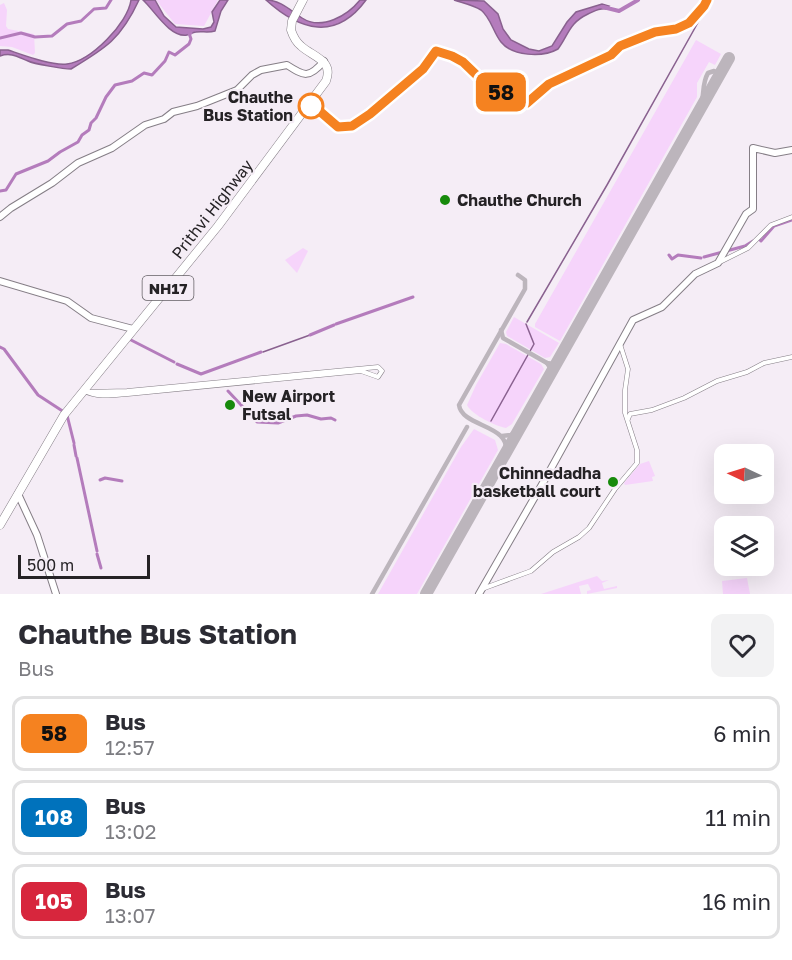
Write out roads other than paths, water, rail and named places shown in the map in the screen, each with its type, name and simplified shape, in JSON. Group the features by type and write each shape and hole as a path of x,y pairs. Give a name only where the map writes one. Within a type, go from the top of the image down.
{"highway":[{"path":"301,3 291,25 291,32 302,47 324,61"},
{"name":"Prithvi Highway","path":"0,525 64,415 218,226 328,78 329,71 324,61"}],"main road":[{"path":"309,105 316,108 338,127 352,126 400,90 423,69 436,51 463,62 490,88 512,93 527,103 549,84 611,55 620,46 689,23 707,0"},
{"path":"0,217 78,163 112,148 145,125 164,119 173,112 197,106 237,90 252,75 266,68 287,65 297,73 308,74 315,71 324,61"},
{"path":"480,592 633,320 662,307 695,274 718,263 746,214 754,207 753,148 775,153 792,150"},
{"path":"0,281 67,301 90,317 133,329"},
{"path":"18,494 37,535 56,594"}],"street":[{"path":"718,263 748,248 771,225 792,217"},
{"path":"480,592 531,571 553,552 579,537 589,528 615,489 637,463 638,450 627,419 625,390 628,369 619,343"},
{"path":"627,419 630,414 661,407 717,381 747,372 764,363 792,357"},
{"path":"378,367 382,371 378,376 361,372 128,394 96,395 85,391 127,391 378,367"}],"waterway":[{"path":"0,38 21,33 35,37 52,36 67,24 81,21 94,9 106,8 111,0"},
{"path":"603,7 619,11 638,0"},
{"path":"527,322 705,10"},
{"path":"0,191 6,190 16,174 48,161 78,142 89,130 115,85 132,81 144,73 152,75 165,61 169,52 175,55 189,44 191,39 189,33 191,33"},
{"path":"613,57 626,47 633,46"},
{"path":"758,238 761,241 774,226 792,220"},
{"path":"704,257 745,246 753,241"},
{"path":"669,255 672,259 678,255 701,258"},
{"path":"336,324 413,297"},
{"path":"491,421 534,344 526,324"},
{"path":"310,335 334,325"},
{"path":"263,352 310,335"},
{"path":"129,339 174,362"},
{"path":"0,347 4,349 38,395 64,412"},
{"path":"177,364 201,374 261,352"},
{"path":"228,391 257,422 278,423 296,416 307,415 335,420"},
{"path":"67,415 74,443"},
{"path":"74,445 76,456"},
{"path":"77,458 97,551"},
{"path":"100,480 105,478 122,481"},
{"path":"97,554 101,568"}],"place":[{"name":"Chauthe Bus Station","path":"311,106"},
{"name":"Chauthe Church","path":"445,200"},
{"name":"New Airport Futsal","path":"230,405"},
{"name":"Chinnedadha basketball court","path":"613,482"}]}
